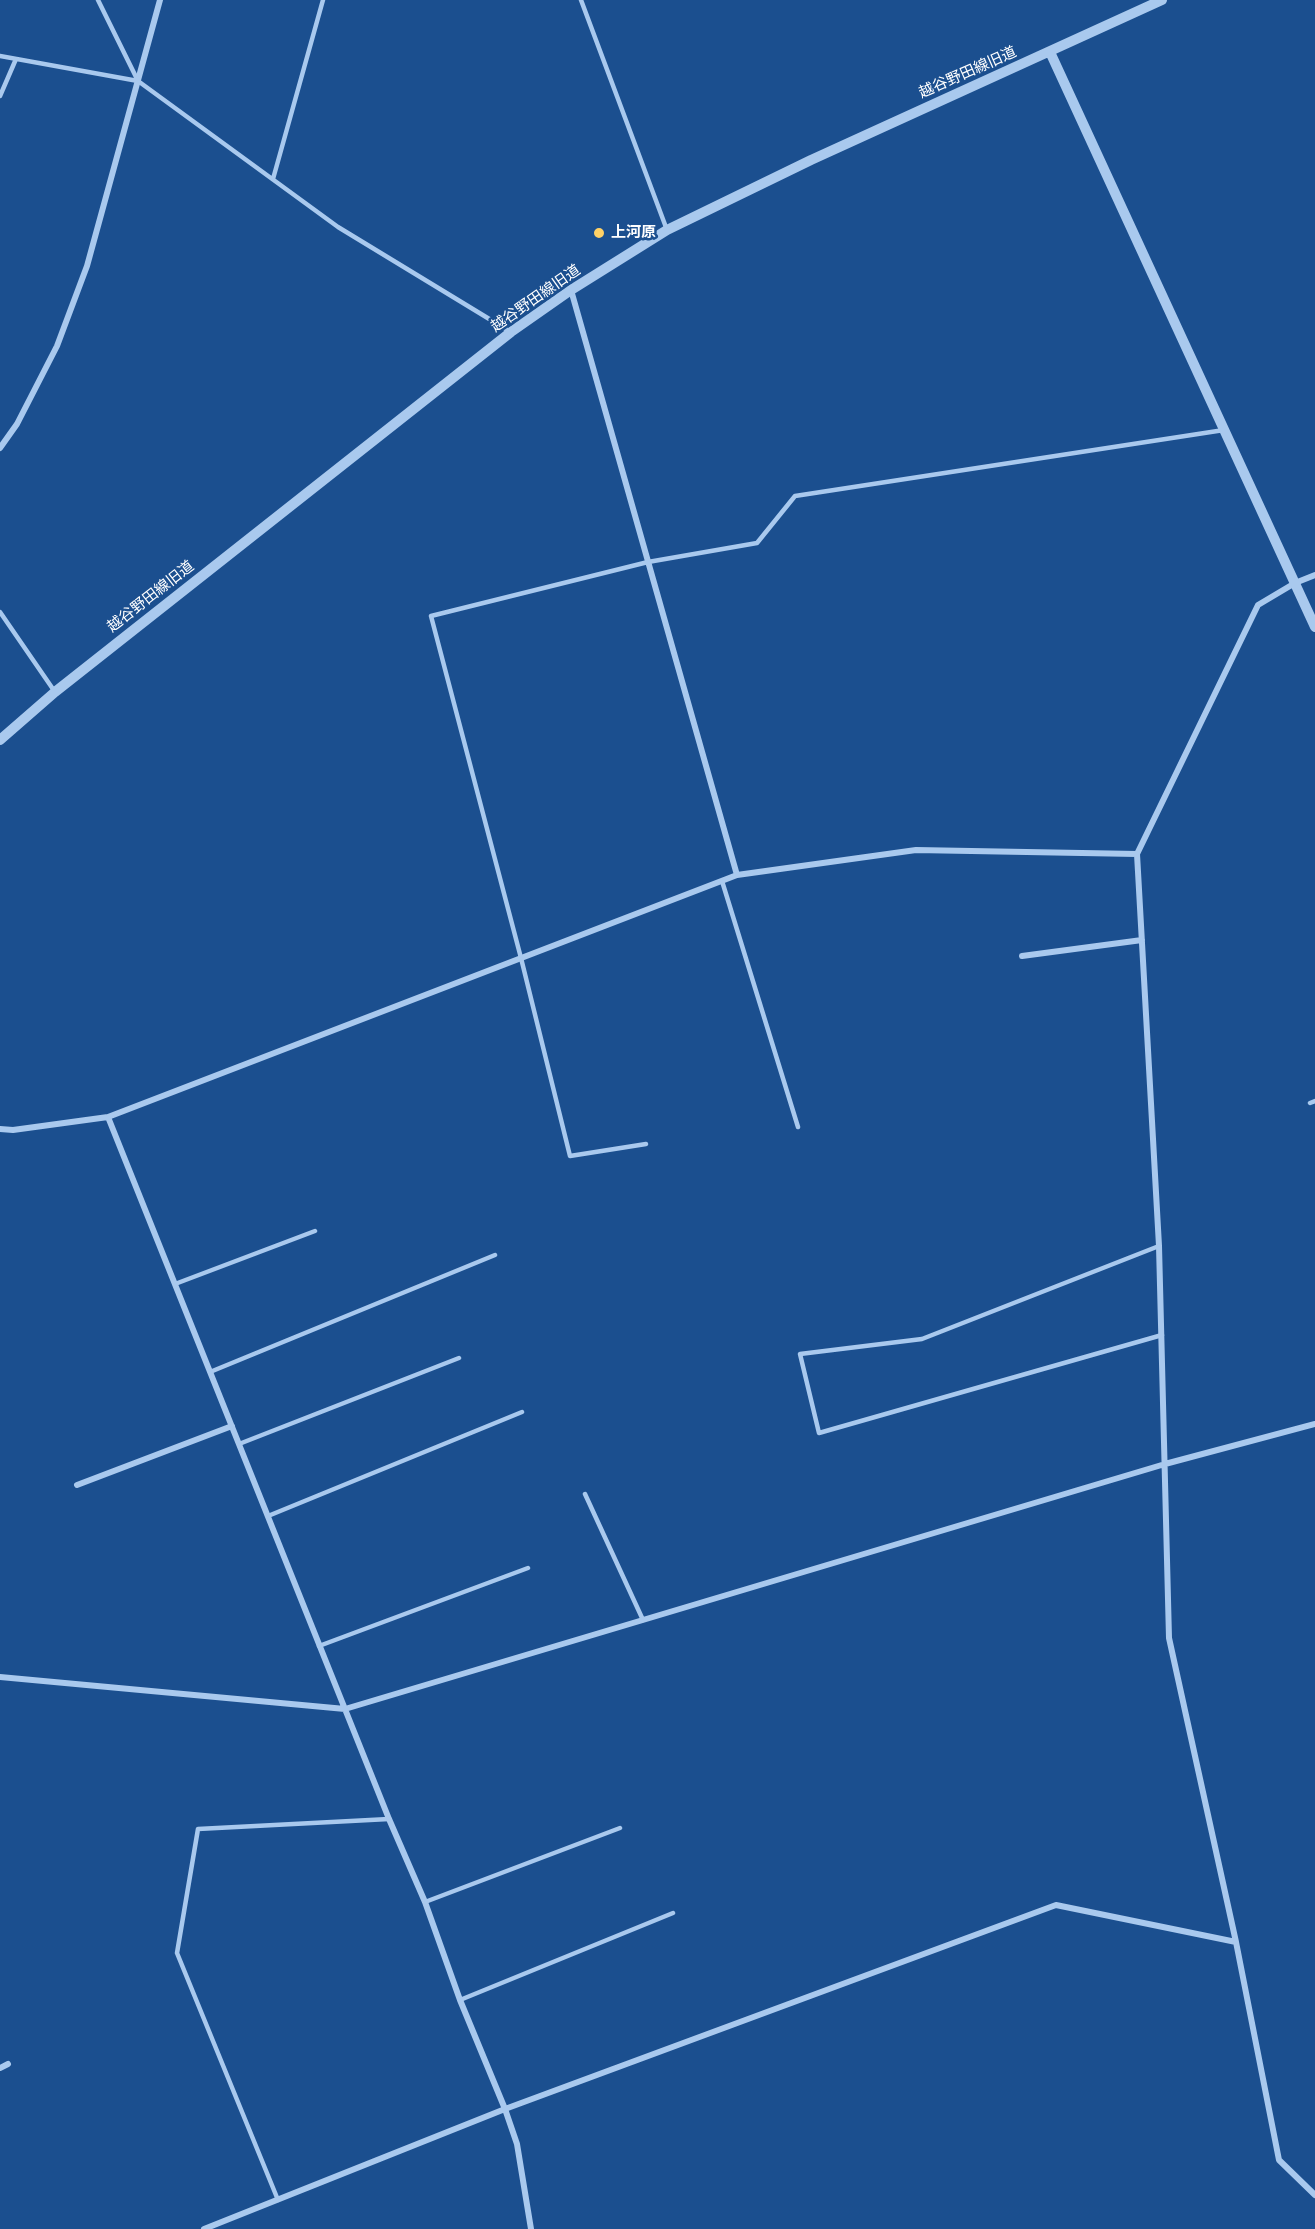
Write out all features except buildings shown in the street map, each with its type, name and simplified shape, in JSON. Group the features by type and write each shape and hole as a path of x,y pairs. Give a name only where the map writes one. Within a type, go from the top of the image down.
{"street":[{"path":"0,448 17,424 57,346 87,266 159,0"},
{"name":"越谷野田線旧道","path":"0,740 55,692 511,332 572,290 667,230 811,160 1162,0"},
{"path":"1050,52 1315,627"},
{"path":"572,290 737,875"},
{"path":"1315,575 1295,583 1258,605 1137,854 1159,1246 1169,1638 1236,1942 1280,2160 1315,2195"},
{"path":"0,1130 108,1117 737,875 916,850 1137,854"},
{"path":"1022,956 1142,940"},
{"path":"108,1117 389,1819 425,1902 459,2000 505,2109 517,2144 531,2229"},
{"path":"0,1677 345,1709 1165,1464 1315,1424"},
{"path":"77,1485 232,1426"},
{"path":"204,2229 505,2109 1056,1905 1236,1942"},
{"path":"0,2068 9,2064"}],"lane":[{"path":"98,0 138,81"},
{"path":"273,179 323,0"},
{"path":"581,0 667,230"},
{"path":"0,56 138,81 338,227 511,332"},
{"path":"0,96 16,58"},
{"path":"646,1144 570,1156 521,958 431,616 648,562 757,543 795,496 1224,430"},
{"path":"0,612 55,692"},
{"path":"722,881 798,1127"},
{"path":"175,1284 315,1232"},
{"path":"1159,1246 922,1339 800,1354 819,1434 1162,1335"},
{"path":"210,1372 495,1255"},
{"path":"239,1444 459,1358"},
{"path":"268,1516 522,1412"},
{"path":"585,1494 643,1620"},
{"path":"320,1646 528,1568"},
{"path":"278,2200 177,1953 198,1829 389,1819"},
{"path":"425,1902 620,1828"},
{"path":"459,2000 674,1913"}],"place":[{"name":"上河原","path":"599,233"}]}
